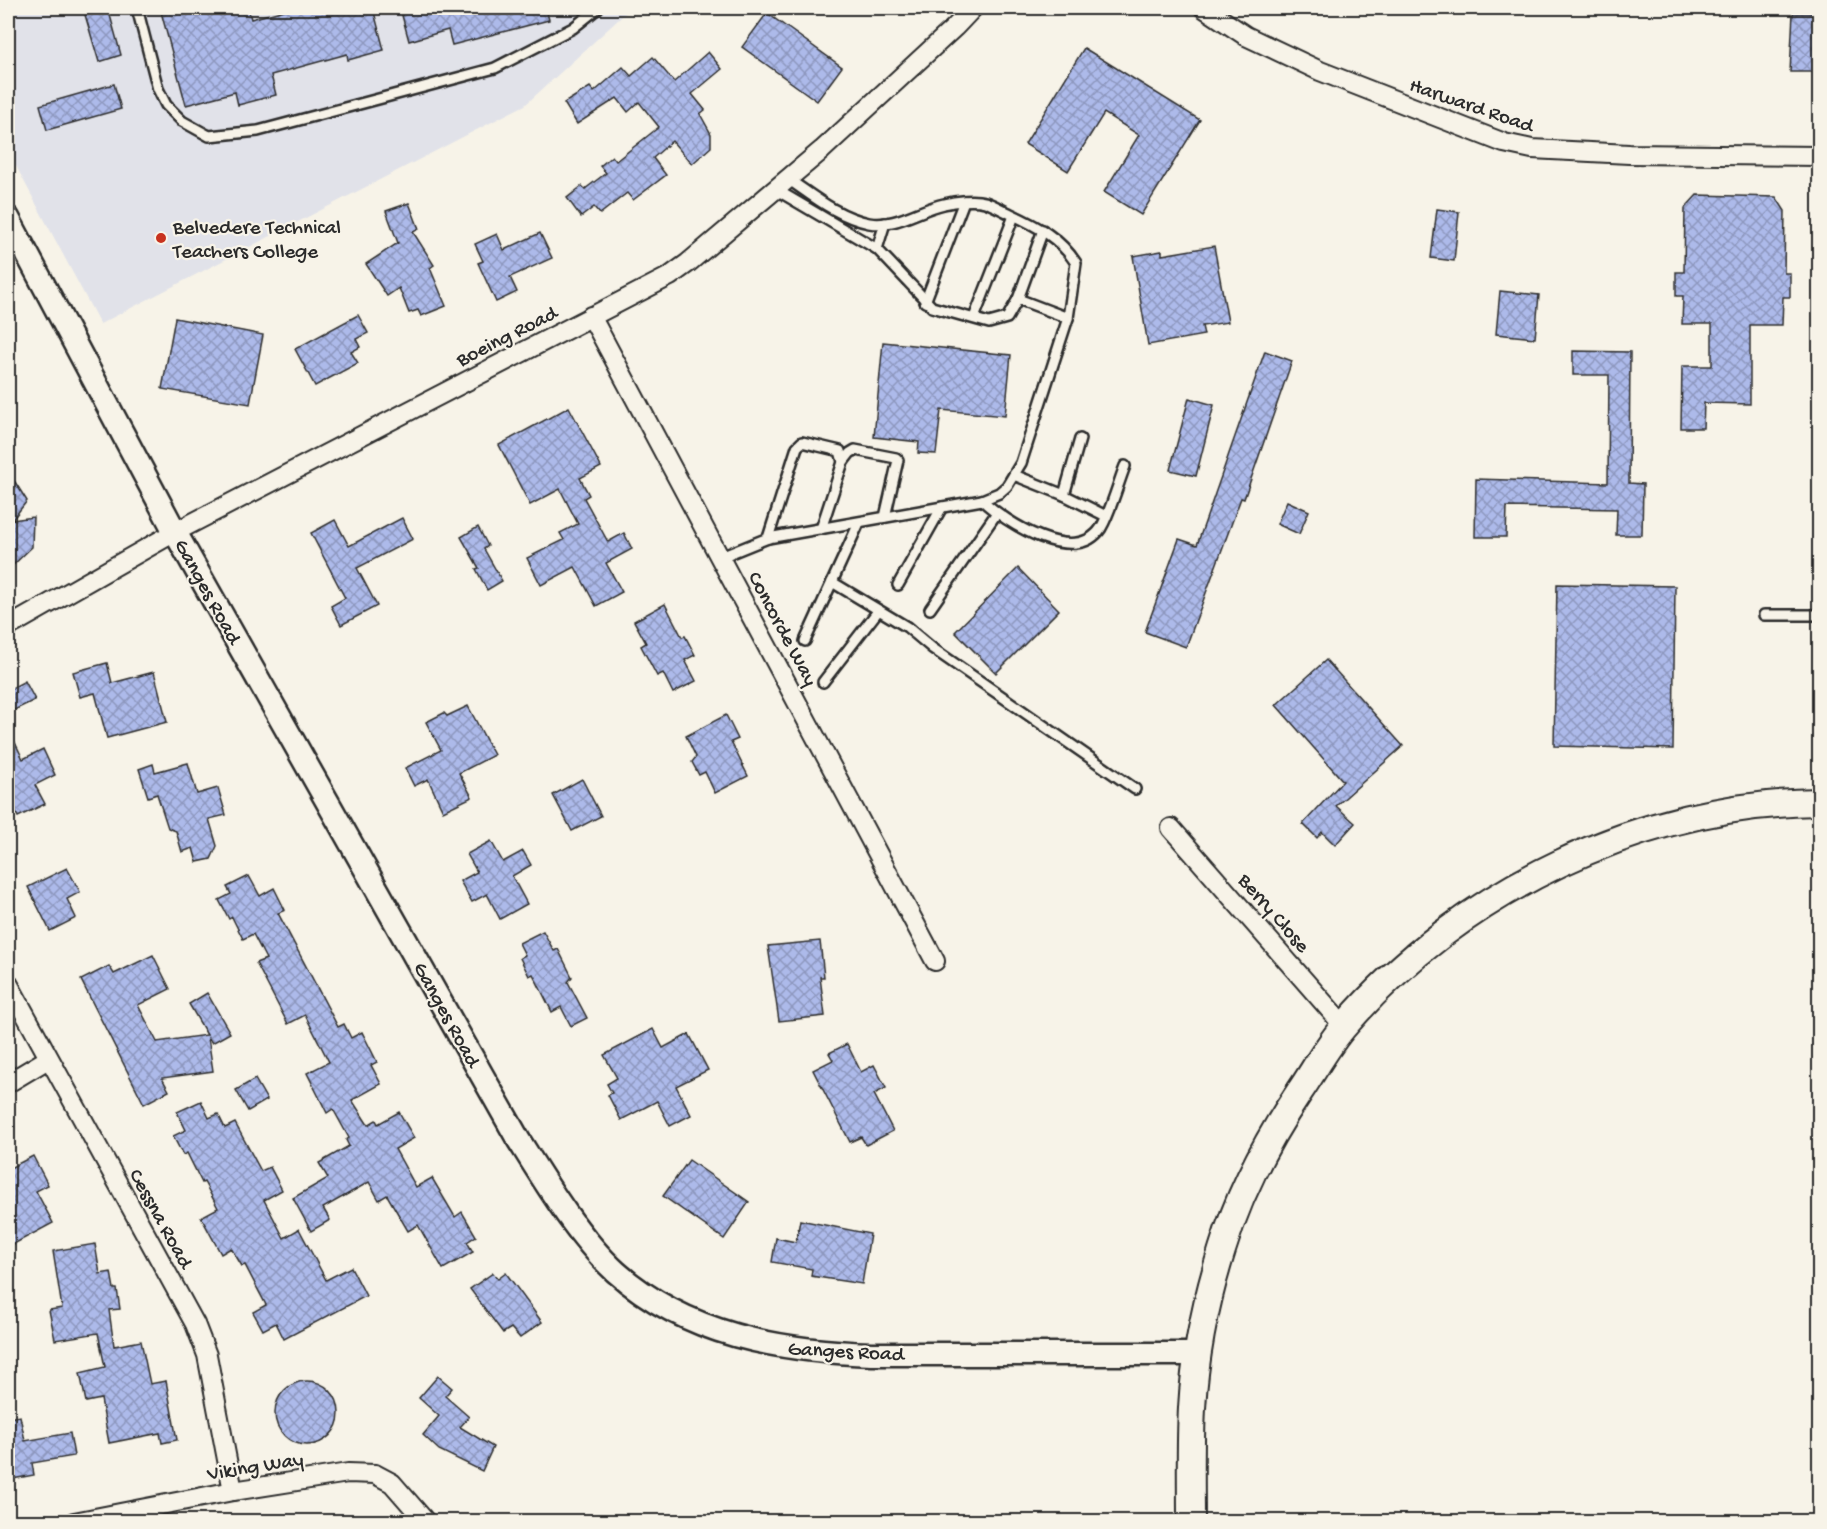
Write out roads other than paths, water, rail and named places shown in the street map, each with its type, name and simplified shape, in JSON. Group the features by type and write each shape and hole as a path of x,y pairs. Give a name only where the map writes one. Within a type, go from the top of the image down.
{"main road":[{"path":"1191,1521 1192,1408 1198,1353 1208,1300 1222,1249 1236,1209 1274,1130 1344,1026 1410,959 1443,934 1501,894 1572,858 1617,840 1705,815 1753,806 1820,802"}],"street":[{"name":"Boeing Road","path":"8,627 175,532 670,276 782,184 938,43 973,8"},
{"name":"Harward Road","path":"1204,8 1246,36 1320,71 1504,143 1532,149 1629,154 1820,156"},
{"name":"Ganges Road","path":"8,218 175,532 518,1139 550,1190 587,1239 615,1271 651,1300 686,1319 719,1332 789,1348 831,1353 872,1354 1198,1353"},
{"name":"Concorde Way","path":"591,316 935,961"},
{"name":"Berry Close","path":"1172,828 1344,1026"},
{"name":"Cessna Road","path":"8,983 195,1324 207,1355 233,1491"},
{"path":"8,1083 48,1059"},
{"name":"Viking Way","path":"74,1521 233,1491 348,1473 375,1474 392,1484 426,1521"}],"lane":[{"path":"137,8 158,89 166,105 182,121 209,136 258,131 495,68 573,28 598,8"},
{"path":"721,557 768,538 982,500 999,493 1014,475 1026,449 1068,318 1076,263 1067,250 1043,230 1014,216 984,202 964,201 943,204 910,217 885,223 869,223 835,210 782,184"},
{"path":"782,184 877,249 932,307 989,323 1007,318 1018,299 1043,230"},
{"path":"925,302 964,201"},
{"path":"974,318 1014,216"},
{"path":"877,249 885,223"},
{"path":"1018,299 1068,318"},
{"path":"1064,495 1080,438"},
{"path":"768,538 799,443 840,451 843,462"},
{"path":"821,529 843,462 855,450 898,460 885,517"},
{"path":"982,500 996,514 1035,535 1070,543 1086,540 1100,529 1125,466"},
{"path":"1014,475 1064,495 1106,516"},
{"path":"897,585 942,507"},
{"path":"930,609 996,514"},
{"path":"805,641 859,523"},
{"path":"832,582 907,627 932,648 1135,789"},
{"path":"823,682 878,611"},
{"path":"1764,615 1820,615"}],"place":[{"name":"Belvedere Technical Teachers College","path":"161,238"}]}
